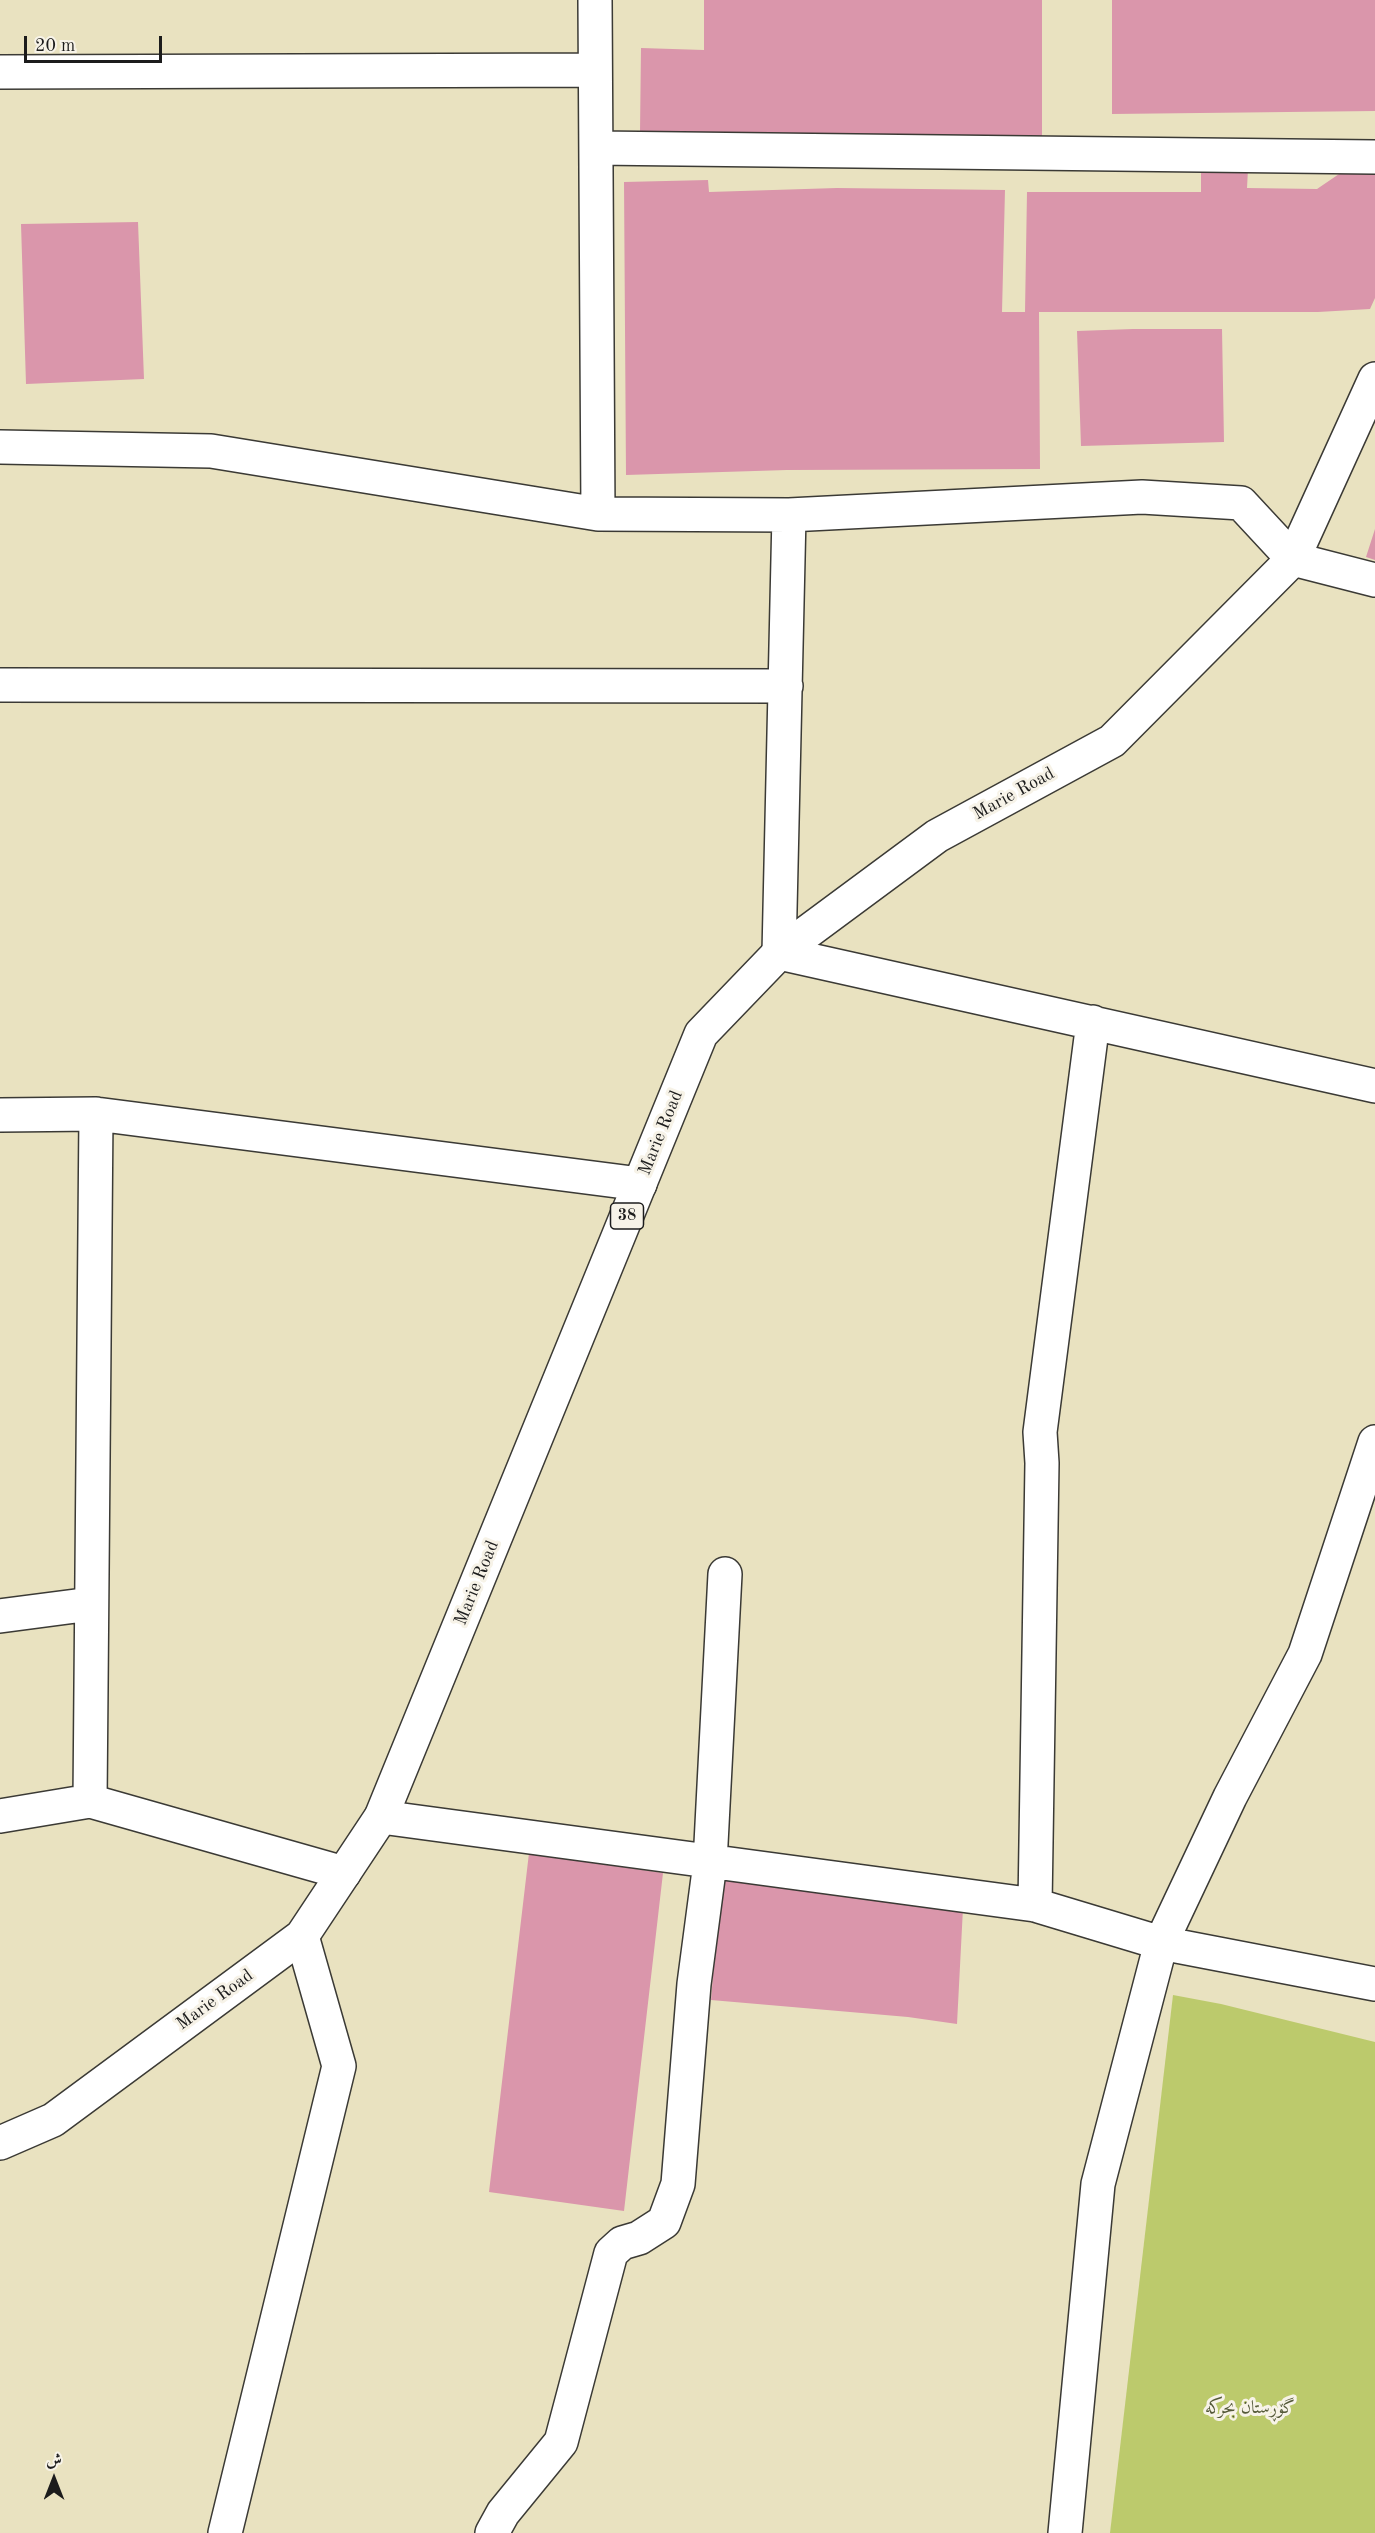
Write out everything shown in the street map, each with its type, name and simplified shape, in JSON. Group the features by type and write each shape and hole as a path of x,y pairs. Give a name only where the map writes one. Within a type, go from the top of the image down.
{"street":[{"path":"594,0 598,514"},
{"path":"0,72 595,70"},
{"path":"596,148 1375,157"},
{"name":"Marie Road","path":"0,2143 53,2120 302,1936 381,1817 701,1034 779,953 937,836 1112,741 1293,559 1375,379"},
{"path":"0,447 211,451 598,514 789,515 1142,497 1241,503 1293,559 1375,580"},
{"path":"789,515 779,953 1375,1086"},
{"path":"0,685 786,686"},
{"path":"1035,1905 1042,1463 1040,1432 1093,1022"},
{"path":"90,1801 96,1114"},
{"path":"0,1115 96,1114 640,1184"},
{"path":"1065,2533 1098,2184 1161,1943 1230,1797 1305,1654 1375,1442"},
{"path":"492,2533 503,2513 561,2442 611,2253 622,2243 639,2238 664,2222 678,2184 694,1984 710,1863 725,1574"},
{"path":"0,1616 91,1604"},
{"path":"0,1816 90,1801 344,1873"},
{"path":"381,1817 1035,1905 1161,1943 1375,1984"},
{"path":"225,2533 339,2066 302,1936"}],"green space":[{"name":"گۆڕستان بحركه‌","path":"1173,1995 1221,2004 1375,2042 1375,2533 1110,2533"}],"building":[{"path":"704,0 1042,0 1042,140 705,145 705,132 640,132 641,48 704,50"},
{"path":"1112,0 1375,0 1375,111 1112,114"},
{"path":"1201,169 1248,169 1247,188 1317,189 1342,172 1375,173 1375,298 1370,309 1318,312 1039,312 1040,469 787,470 626,475 624,182 708,180 709,192 837,188 1005,190 1002,312 1025,312 1027,192 1201,192"},
{"path":"138,222 144,379 26,384 21,224"},
{"path":"1222,329 1224,442 1081,446 1077,331"},
{"path":"1375,529 1375,560 1366,557"},
{"path":"529,1853 663,1873 624,2211 489,2192"},
{"path":"721,1878 963,1908 957,2024 908,2017 711,2000"}]}
